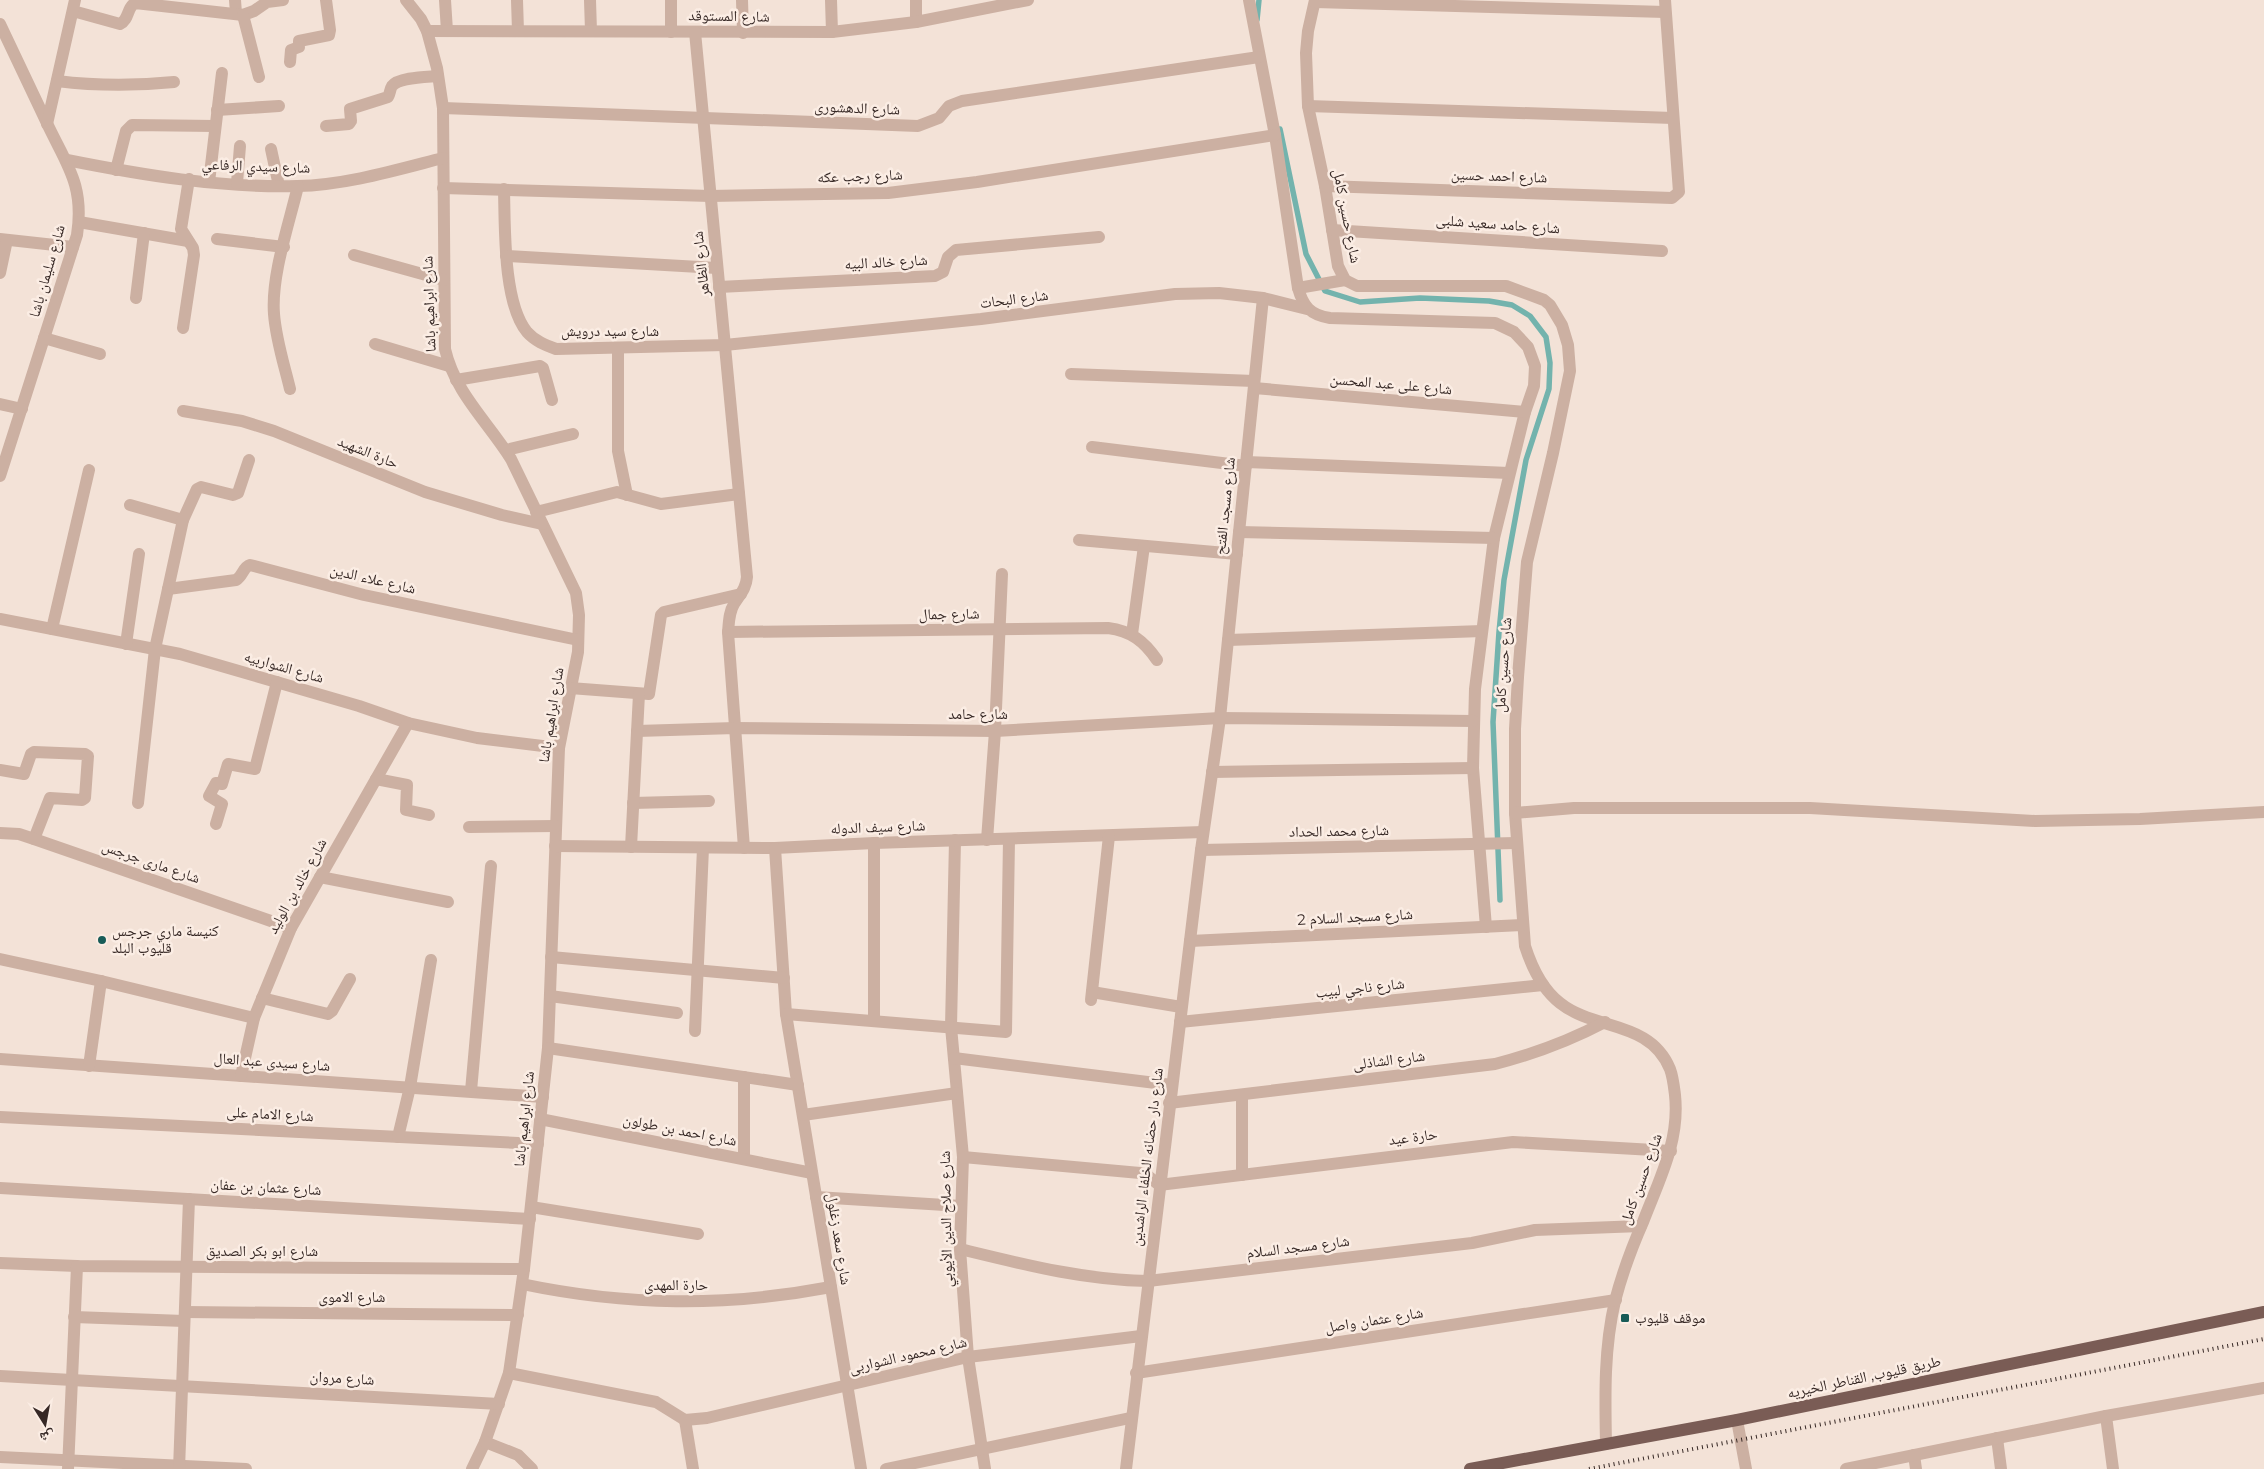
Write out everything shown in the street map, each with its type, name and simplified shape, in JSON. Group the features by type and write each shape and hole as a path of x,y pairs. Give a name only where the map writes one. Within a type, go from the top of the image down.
{"main road":[{"name":"طريق قليوب, القناطر الخيريه","path":"1470,1469 1737,1420 2264,1312"}],"street":[{"path":"235,0 258,77"},
{"path":"47,124 74,5 120,24 124,22 131,5 135,2 240,14 254,11 267,2 284,0"},
{"path":"290,62 292,49 299,47 299,41 329,35 326,0"},
{"name":"شارع ابراهيم باشا","path":"406,0 421,19 427,31 438,76 443,108 445,349 448,366 472,408 506,450 576,593 578,604 578,652 559,748 548,1048 524,1269 509,1373 485,1442 472,1469"},
{"path":"445,0 447,31"},
{"path":"517,0 518,31"},
{"path":"590,0 591,31"},
{"path":"671,0 671,32"},
{"path":"742,0 743,33"},
{"path":"831,0 832,32"},
{"path":"916,0 916,22"},
{"name":"شارع المستوقد","path":"427,31 832,32 916,22 1028,0"},
{"path":"1249,0 1274,135 1298,288 1306,308"},
{"path":"1308,106 1673,118 1665,6 1315,1"},
{"name":"شارع حسين كامل","path":"1315,1 1308,31 1306,54 1308,106 1325,186 1338,266 1345,280 1357,286 1506,286 1544,300 1550,305 1562,325 1568,346 1570,371 1554,453 1526,562 1516,720 1515,813 1522,925 1525,946 1532,967 1543,985 1560,1003 1574,1011 1634,1033 1649,1042 1662,1054 1671,1071 1676,1109 1671,1151 1641,1226 1616,1300 1609,1332 1605,1365 1606,1444"},
{"name":"شارع سليمان باشا","path":"0,24 47,124 67,160 76,186 79,222 73,247 0,476"},
{"name":"شارع الظاهر","path":"695,32 747,577 744,589 733,605 729,618 728,632 744,848"},
{"name":"شارع الدهشورى","path":"443,108 918,126 939,118 949,106 962,101 1259,57"},
{"path":"209,182 222,73"},
{"path":"326,126 349,124 351,121 350,109 388,97 397,82 438,76"},
{"path":"57,81 115,86 174,82"},
{"path":"217,110 280,106"},
{"name":"شارع احمد حسين","path":"1325,186 1672,198 1679,192 1673,118"},
{"path":"116,170 126,131 132,125 215,126"},
{"name":"شارع رجب عكه","path":"443,188 710,196 888,193 977,182 1274,135"},
{"path":"237,184 240,146"},
{"path":"271,149 279,186"},
{"name":"شارع سيدي الرفاعي","path":"67,160 116,170 209,182 298,186 371,175 443,158"},
{"path":"183,328 194,255 181,227 189,179"},
{"path":"290,389 274,313 275,287 298,186"},
{"name":"شارع سيد درويش","path":"504,190 506,256 514,304 518,320 528,333 541,343 556,349 725,345"},
{"path":"79,222 188,241"},
{"name":"شارع حامد سعيد شلبى","path":"1332,230 1662,251"},
{"path":"136,298 144,233"},
{"name":"شارع خالد البيه","path":"719,287 930,277 943,272 948,256 956,250 1099,237"},
{"path":"0,273 4,239 73,247"},
{"path":"217,239 284,247"},
{"path":"354,254 444,280"},
{"path":"506,256 717,268"},
{"path":"1298,288 1345,280"},
{"name":"شارع البحات","path":"725,345 981,319 1175,294 1219,293 1263,298 1306,308"},
{"name":"شارع مسجد الفتح","path":"1212,772 1220,718 1263,298"},
{"name":"شارع حسين كامل","path":"1306,308 1313,314 1330,318 1495,323 1514,332 1528,347 1535,366 1534,386 1525,412 1494,538 1473,721 1473,768 1486,927"},
{"path":"44,338 100,354"},
{"path":"375,344 448,366"},
{"path":"618,348 618,451 627,495"},
{"path":"456,380 540,366 543,368 552,400"},
{"name":"شارع على عبد المحسن","path":"1071,374 1254,384 1525,412"},
{"path":"0,404 22,408"},
{"name":"حارة الشهيد","path":"183,412 242,421 274,431 425,492 487,511 539,518"},
{"path":"506,450 573,434"},
{"path":"1092,447 1246,464 1509,473"},
{"path":"138,803 155,649 183,520 197,489 201,488 233,495 238,494 249,460"},
{"path":"52,629 89,470"},
{"path":"539,518 613,493 663,504 739,494"},
{"path":"130,505 183,520"},
{"path":"1239,532 1494,538"},
{"path":"1079,540 1237,554"},
{"path":"1132,634 1144,546"},
{"path":"126,644 139,554"},
{"name":"شارع علاء الدين","path":"168,589 236,580 241,577 245,568 250,565 364,595 578,640"},
{"path":"987,840 995,731 1002,574"},
{"path":"570,688 647,695 650,692 662,614 741,594"},
{"name":"شارع الشواربيه","path":"0,619 180,654 408,723 477,738 559,748"},
{"name":"شارع جمال","path":"728,632 1108,628 1132,634 1147,644 1157,660"},
{"path":"1228,640 1482,631"},
{"path":"216,824 222,804 209,796 216,783 222,784 228,764 255,769 277,682"},
{"path":"631,847 639,694"},
{"name":"شارع حامد","path":"637,731 735,728 995,731 1220,718 1473,721"},
{"name":"شارع خالد بن الوليد","path":"240,1076 254,1018 290,928 408,723"},
{"path":"0,770 24,774 31,754 34,752 87,755 85,798 82,800 50,798 34,838"},
{"path":"1212,772 1473,768"},
{"name":"شارع دار حضانه الخلفاء الراشدين","path":"1126,1469 1130,1418 1212,772"},
{"path":"376,779 407,785 406,810 429,815"},
{"path":"633,803 709,801"},
{"path":"1515,813 1574,808 1810,808 2036,821 2140,819 2264,812"},
{"path":"468,827 556,826"},
{"name":"شارع سيف الدوله","path":"555,846 775,848 1204,832"},
{"name":"شارع مارى جرجس","path":"0,833 19,834 34,838 290,928"},
{"path":"1108,836 1092,996 1182,1007"},
{"path":"786,1014 1006,1032 1009,839"},
{"name":"شارع صلاح الدين الأيوبي","path":"955,840 951,1027 963,1157 960,1249 968,1357 985,1469"},
{"path":"874,843 874,1021"},
{"name":"شارع محمد الحداد","path":"1201,850 1516,843"},
{"path":"695,1031 703,848"},
{"name":"شارع سعد زغلول","path":"775,848 786,1014 861,1469"},
{"path":"471,1091 491,866"},
{"path":"320,877 448,902"},
{"name":"شارع مسجد السلام 2","path":"1190,941 1522,925"},
{"path":"551,957 784,978"},
{"path":"0,959 254,1018"},
{"path":"398,1137 410,1087 431,960"},
{"path":"262,998 328,1014 332,1011 350,979"},
{"path":"90,1066 100,981"},
{"name":"شارع ناجي لبيب","path":"1180,1022 1543,985"},
{"path":"550,996 677,1013"},
{"name":"شارع الشاذلى","path":"1170,1103 1495,1064 1542,1051 1570,1040 1605,1022"},
{"path":"548,1048 798,1085"},
{"path":"954,1058 1172,1085"},
{"name":"شارع سيدى عبد العال","path":"0,1059 543,1097"},
{"path":"744,1077 744,1159"},
{"path":"803,1116 957,1092"},
{"path":"1242,1094 1242,1175"},
{"name":"شارع الامام على","path":"0,1117 538,1144"},
{"name":"شارع احمد بن طولون","path":"540,1119 812,1173"},
{"name":"حارة عيد","path":"1159,1185 1513,1142 1671,1151"},
{"path":"963,1157 1147,1174 1159,1185"},
{"name":"شارع عثمان بن عفان","path":"0,1188 189,1199 530,1213 698,1234"},
{"path":"816,1196 961,1206"},
{"path":"179,1468 189,1199"},
{"name":"شارع مسجد السلام","path":"960,1249 1058,1272 1124,1281 1148,1282 1472,1243 1535,1230 1641,1226"},
{"name":"شارع ابو بكر الصديق","path":"0,1263 77,1266 524,1269"},
{"path":"68,1465 77,1266"},
{"name":"حارة المهدى","path":"522,1284 590,1297 659,1303 737,1301 831,1287"},
{"name":"شارع عثمان واصل","path":"1136,1373 1616,1300"},
{"name":"شارع الاموى","path":"74,1317 518,1315"},
{"name":"شارع محمود الشواربى","path":"685,1420 707,1418 847,1387 968,1357 1141,1336"},
{"path":"509,1373 656,1402 685,1420 693,1469"},
{"name":"شارع مروان","path":"0,1376 499,1404"},
{"path":"1846,1469 2106,1416 2264,1388"},
{"path":"2106,1416 2113,1469"},
{"path":"886,1469 1130,1418"},
{"path":"1737,1420 1746,1469"},
{"path":"1997,1438 2001,1469"},
{"path":"485,1442 518,1456 532,1469"},
{"path":"1914,1455 1916,1469"},
{"path":"0,1457 68,1465 246,1469"}],"waterway":[{"path":"1257,20 1259,0"},
{"path":"1280,129 1306,254 1325,291 1360,302 1420,298 1489,301 1512,305 1530,316 1546,337 1550,363 1549,389 1526,460 1504,580 1499,632 1493,722 1500,900"}],"railway":[{"path":"1589,1469 2264,1339"}],"place":[{"name":"كنيسة ماري جرجس قليوب البلد","path":"102,940"},
{"name":"موقف قليوب","path":"1625,1318"}]}
